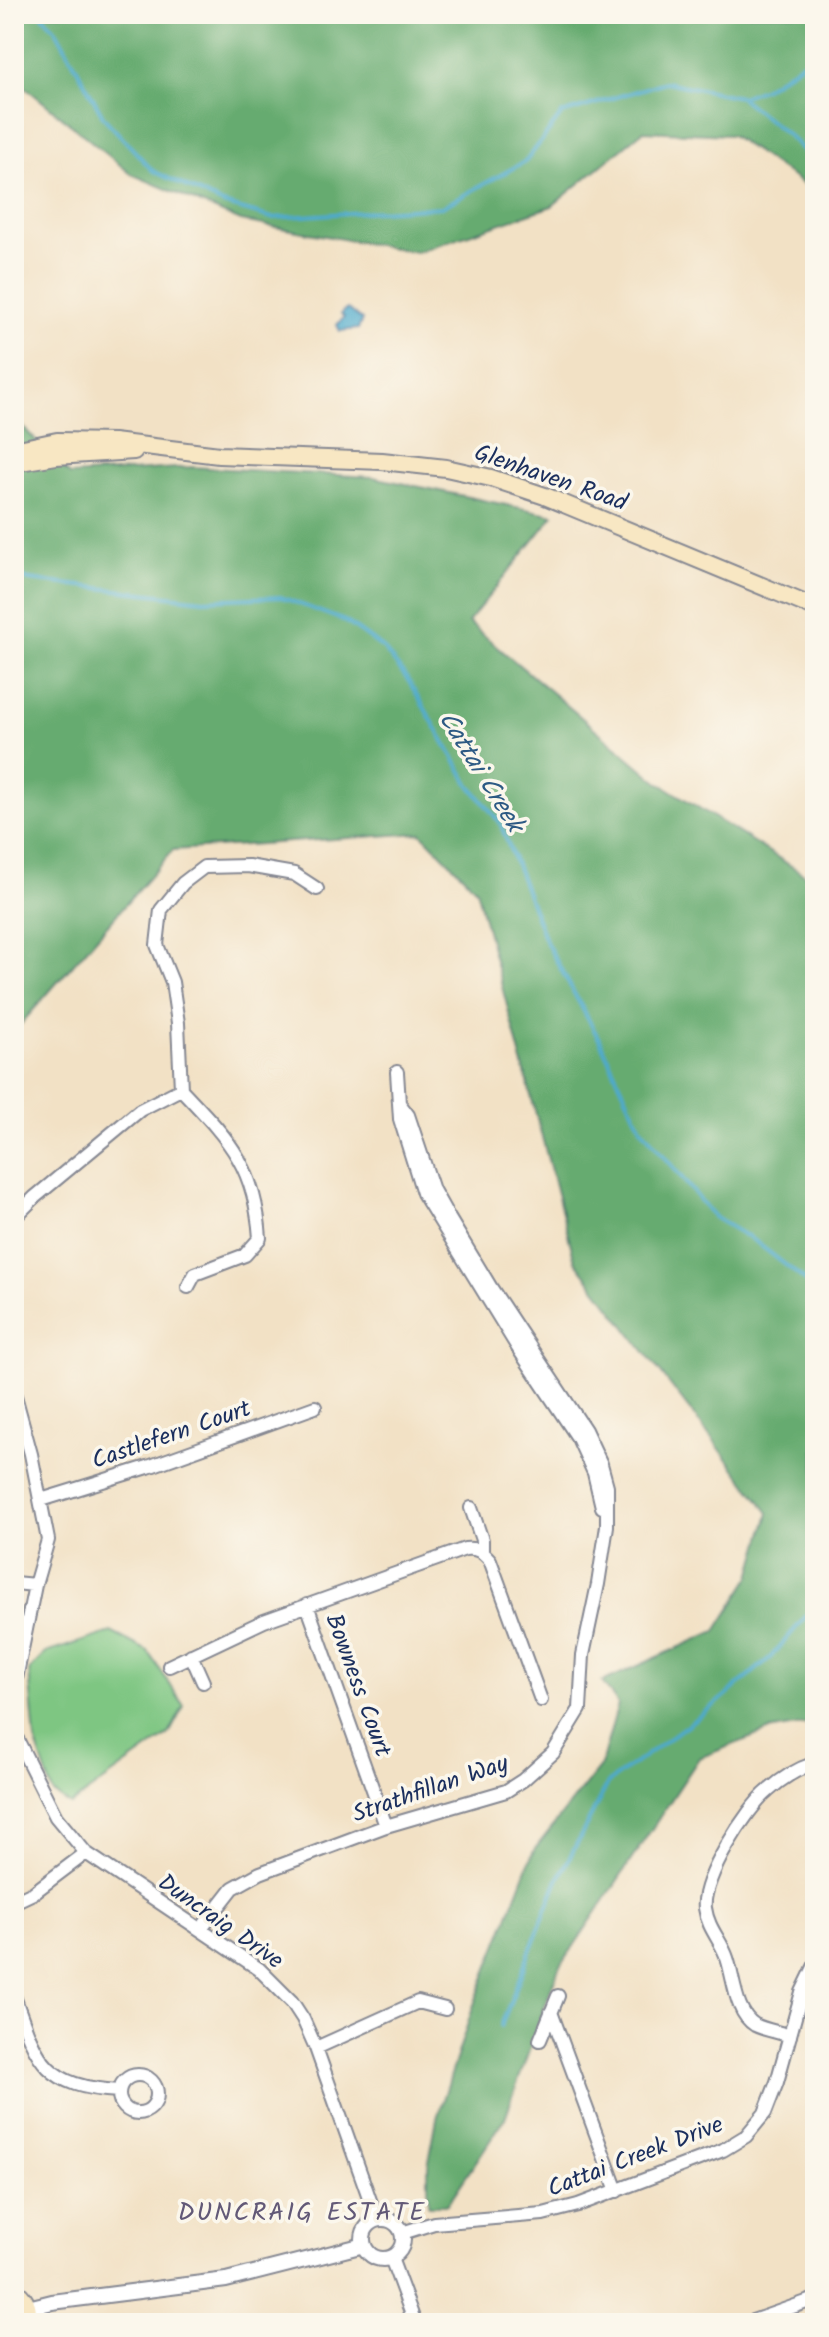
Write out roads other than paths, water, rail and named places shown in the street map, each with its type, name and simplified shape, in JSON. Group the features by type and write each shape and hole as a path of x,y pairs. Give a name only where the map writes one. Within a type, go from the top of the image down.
{"main road":[{"name":"Glenhaven Road","path":"14,450 57,441 113,442 273,458 382,461 446,468 491,478 595,516 815,608"},
{"name":"Glenhaven Road","path":"14,463 56,456 160,448"},
{"path":"14,2290 25,2300 28,2319"}],"street":[{"path":"188,1287 195,1274 245,1255 260,1238 255,1191 248,1174 216,1126 181,1089 178,1023 172,982 157,945 161,910 183,883 204,867 248,866 294,874 317,889"},
{"name":"Strathfillan Way","path":"201,1929 233,1888 246,1879 386,1826 506,1791 553,1753 580,1709 583,1655 607,1526 607,1486 601,1464 585,1430 491,1288 433,1190 408,1115 399,1103 397,1072"},
{"path":"14,1218 140,1110 181,1089"},
{"path":"14,1392 48,1540 35,1585 15,1684 14,1707"},
{"name":"Castlefern Court","path":"41,1500 148,1467 315,1407"},
{"path":"471,1508 482,1540 482,1551 490,1560 541,1700"},
{"name":"Bowness Court","path":"169,1666 264,1621 307,1605 465,1549 482,1551"},
{"path":"14,1583 35,1585"},
{"name":"Bowness Court","path":"307,1605 386,1826"},
{"path":"191,1655 203,1682"},
{"name":"Duncraig Drive","path":"14,1733 56,1817 86,1853 259,1969 303,2019 377,2220"},
{"path":"790,2036 753,2024 740,2007 726,1953 712,1932 704,1905 709,1880 720,1856 765,1793 797,1769 815,1763"},
{"path":"14,1902 33,1893 86,1853"},
{"name":"Cattai Creek Drive","path":"402,2233 434,2223 543,2214 578,2205 723,2150 746,2136 765,2113 777,2082 802,1992 815,1965"},
{"path":"14,1996 32,2046 59,2078 76,2085 119,2091"},
{"path":"540,2040 558,1996"},
{"path":"316,2048 418,2002 445,2009"},
{"path":"551,2012 617,2191"},
{"path":"377,2220 394,2222 402,2233 403,2244 391,2258 371,2256 364,2245 366,2229 377,2220"},
{"path":"28,2319 52,2302 226,2280 364,2245"},
{"path":"391,2258 415,2323"},
{"path":"747,2323 815,2299"}],"water":[{"path":"348,309 362,320 358,329 340,331 337,325 344,317 341,314"}],"waterway":[{"path":"41,14 56,30 104,118 153,171 223,204 272,218 442,207 526,161 562,114 665,82 740,97 790,137 815,163"},
{"path":"741,97 765,88 815,54"},
{"name":"Cattai Creek","path":"14,574 29,580 203,600 281,597 345,621 383,648 408,680 469,784 500,823 545,940 599,1039 641,1128 714,1217 756,1242 806,1281 815,1299"},
{"path":"501,2026 556,1884 608,1783 717,1703 770,1658 815,1606"}],"district":[{"name":"DUNCRAIG ESTATE","path":"302,2211"}]}
